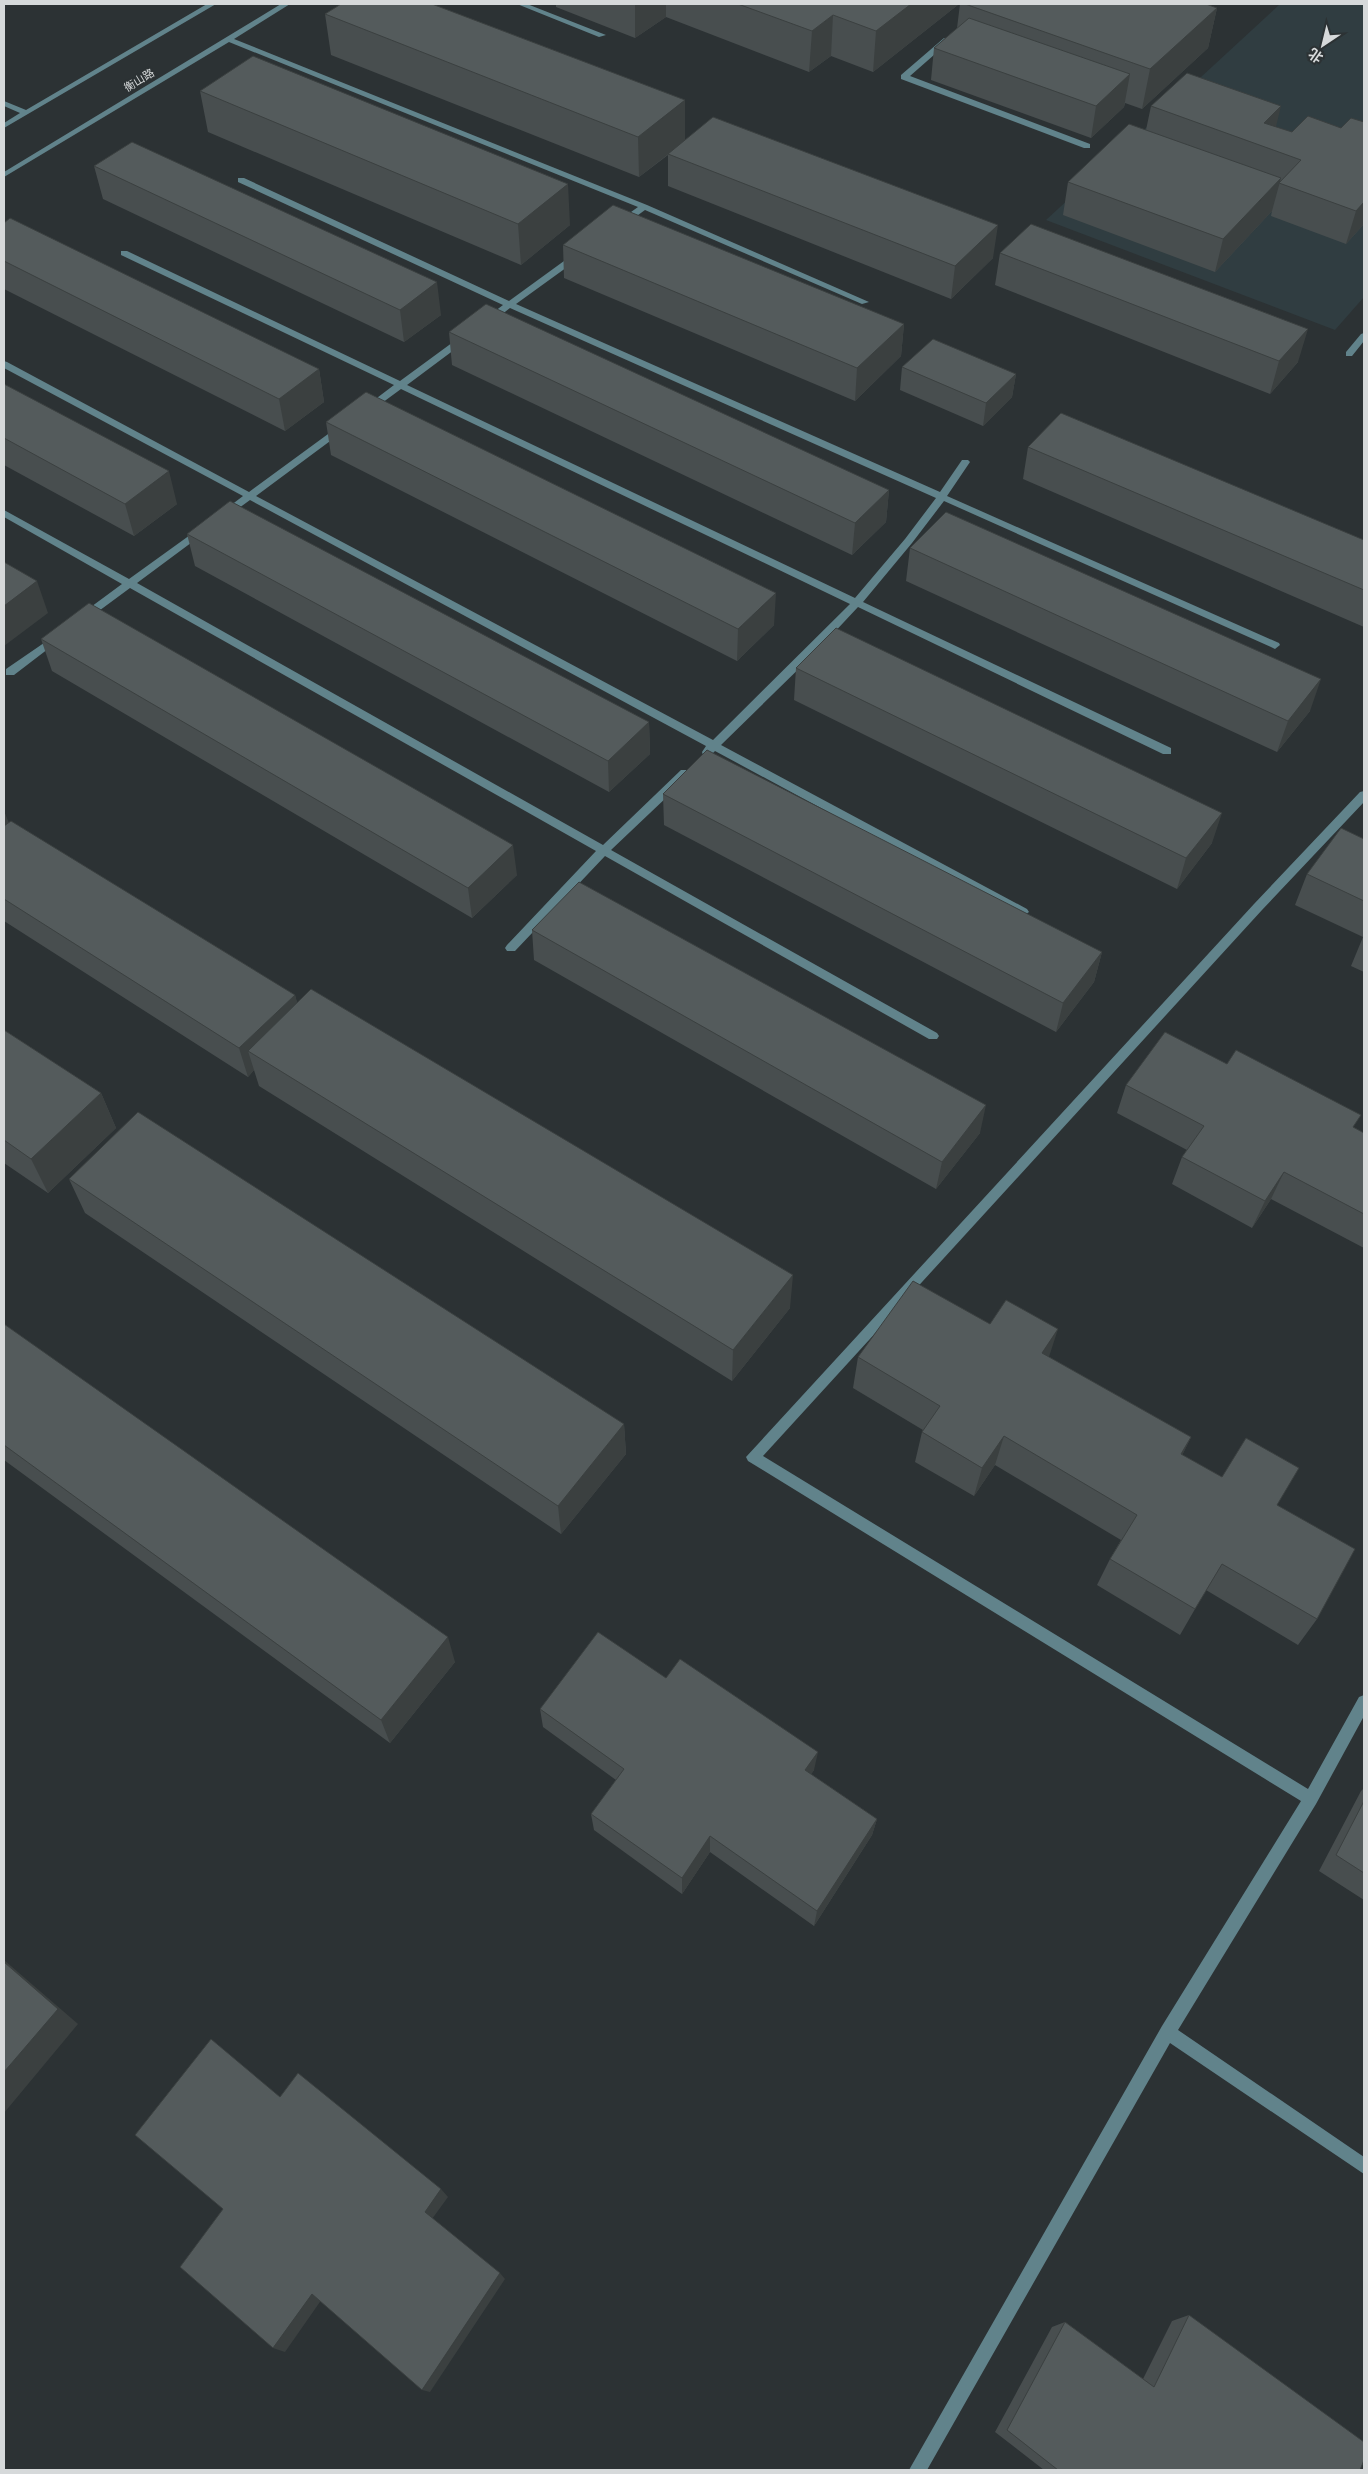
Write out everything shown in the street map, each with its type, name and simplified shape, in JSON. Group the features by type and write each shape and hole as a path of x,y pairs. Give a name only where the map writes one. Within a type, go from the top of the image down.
{"street":[{"path":"4,126 212,4"},
{"name":"衡山路","path":"4,174 286,4"},
{"path":"521,4 602,35"},
{"path":"954,34 904,77 1088,146"},
{"path":"228,40 644,207 865,302"},
{"path":"4,103 26,113"},
{"path":"241,180 510,305 942,499 1275,645"},
{"path":"612,230 644,207"},
{"path":"217,519 589,247"},
{"path":"124,253 1167,752"},
{"path":"1348,354 1364,336"},
{"path":"4,364 1024,912"},
{"path":"511,948 603,851 857,603 942,499 965,462"},
{"path":"4,514 932,1036"},
{"path":"10,672 209,525"},
{"path":"1311,1799 753,1457 1252,914 1364,795"},
{"path":"918,2470 1168,2032 1311,1799 1364,1702"},
{"path":"1168,2032 1364,2166"}],"shaded area":[{"path":"1280,4 1364,4 1364,297 1335,330 1046,220"}],"building":[{"path":"341,4 432,4 685,100 638,137 325,14"},
{"path":"738,4 911,4 876,31 833,15 812,31"},
{"path":"965,4 1206,4 1217,8 1150,69"},
{"path":"969,18 1130,74 1096,106 934,48"},
{"path":"253,56 568,184 518,224 200,91"},
{"path":"1187,73 1281,106 1264,123 1292,132 1308,116 1341,128 1351,118 1364,122 1364,202 1356,211 1279,183 1301,160 1151,106"},
{"path":"713,117 998,225 955,266 668,154"},
{"path":"1129,124 1281,178 1223,239 1068,182"},
{"path":"132,142 437,282 400,310 94,166"},
{"path":"613,205 904,324 857,368 563,245"},
{"path":"10,218 319,369 279,399 4,261 4,223"},
{"path":"1031,224 1308,329 1279,361 1000,253"},
{"path":"486,304 889,490 855,523 449,332"},
{"path":"933,339 1016,374 986,403 902,367"},
{"path":"4,384 169,471 125,504 4,438"},
{"path":"366,392 776,593 738,629 326,422"},
{"path":"1061,413 1364,540 1364,590 1028,447"},
{"path":"230,501 649,722 608,761 187,534"},
{"path":"946,512 1321,679 1288,721 910,548"},
{"path":"4,562 37,581 4,606"},
{"path":"89,603 513,845 468,888 41,639"},
{"path":"836,628 1222,813 1186,858 796,668"},
{"path":"707,750 1102,952 1063,1003 663,794"},
{"path":"11,821 295,995 239,1048 4,899 4,826"},
{"path":"1341,828 1364,839 1364,901 1307,874"},
{"path":"579,882 986,1105 942,1162 532,930"},
{"path":"311,989 793,1275 733,1350 248,1051"},
{"path":"4,1030 101,1093 31,1159 4,1140"},
{"path":"1165,1032 1227,1064 1236,1050 1361,1115 1353,1127 1364,1133 1364,1214 1284,1172 1265,1201 1182,1157 1204,1126 1126,1085"},
{"path":"138,1112 624,1424 558,1506 69,1179"},
{"path":"913,1281 990,1324 1006,1300 1058,1329 1042,1353 1191,1437 1181,1454 1222,1477 1246,1438 1299,1468 1277,1505 1355,1549 1317,1619 1222,1564 1195,1609 1110,1559 1137,1515 1004,1436 982,1468 922,1432 940,1406 858,1357"},
{"path":"4,1324 448,1637 381,1720 4,1445"},
{"path":"598,1632 666,1678 680,1659 818,1752 805,1770 877,1819 817,1911 710,1836 682,1878 591,1814 624,1769 540,1709"},
{"path":"1364,1801 1364,1873 1336,1855"},
{"path":"4,1962 58,2009 4,2072"},
{"path":"211,2039 280,2097 298,2073 441,2189 425,2212 500,2273 422,2390 312,2294 273,2348 180,2267 223,2209 135,2135"},
{"path":"1189,2315 1364,2442 1364,2460 1360,2470 1058,2470 1007,2430 1065,2322 1154,2387"}]}
